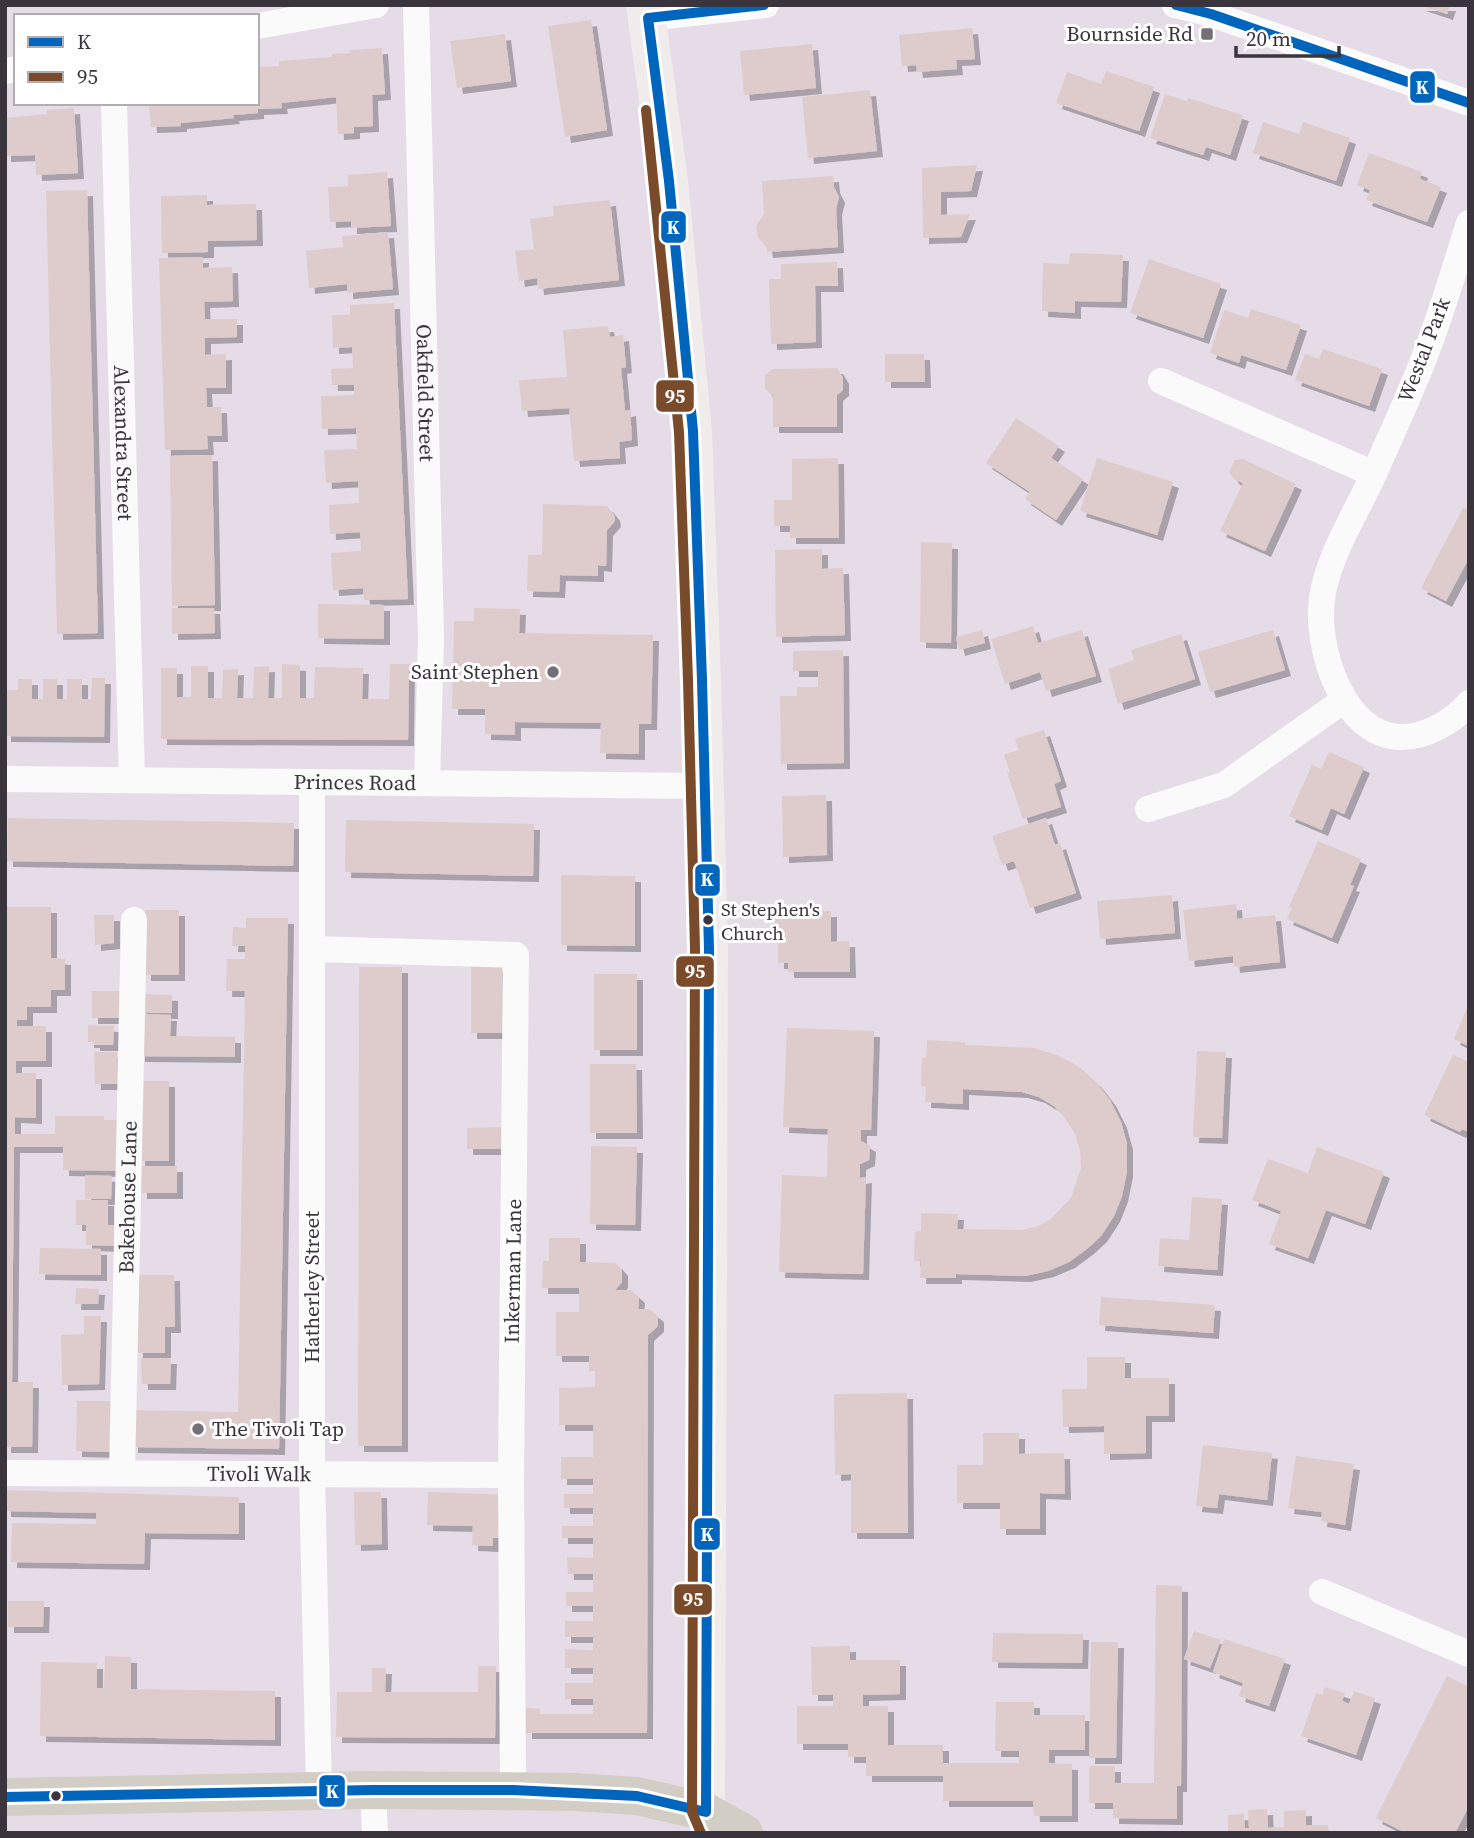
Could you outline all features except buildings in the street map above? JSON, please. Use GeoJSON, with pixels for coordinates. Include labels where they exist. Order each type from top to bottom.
{"type":"FeatureCollection","features":[{"type":"Feature","properties":{"kind":"highway"},"geometry":{"type":"LineString","coordinates":[[5,1797],[373,1790],[513,1790],[637,1796],[744,1833]]}},
{"type":"Feature","properties":{"kind":"street"},"geometry":{"type":"LineString","coordinates":[[259,26],[376,5]]}},
{"type":"Feature","properties":{"kind":"street","name":"Oakfield Street"},"geometry":{"type":"LineString","coordinates":[[416,5],[431,639],[427,783]]}},
{"type":"Feature","properties":{"kind":"street"},"geometry":{"type":"LineString","coordinates":[[712,1822],[709,949],[694,431],[669,181],[647,12],[766,5]]}},
{"type":"Feature","properties":{"kind":"street"},"geometry":{"type":"LineString","coordinates":[[1175,5],[1212,10],[1469,103]]}},
{"type":"Feature","properties":{"kind":"street","name":"Alexandra Street"},"geometry":{"type":"LineString","coordinates":[[114,105],[132,780]]}},
{"type":"Feature","properties":{"kind":"street","name":"Westal Park"},"geometry":{"type":"LineString","coordinates":[[1469,223],[1430,344],[1326,576],[1321,628],[1326,653],[1344,700],[1366,725],[1381,733],[1396,737],[1427,733],[1461,712],[1469,703]]}},
{"type":"Feature","properties":{"kind":"street"},"geometry":{"type":"LineString","coordinates":[[1161,381],[1374,474]]}},
{"type":"Feature","properties":{"kind":"street"},"geometry":{"type":"LineString","coordinates":[[1148,809],[1224,785],[1344,700]]}},
{"type":"Feature","properties":{"kind":"street","name":"Princes Road"},"geometry":{"type":"LineString","coordinates":[[5,779],[704,786]]}},
{"type":"Feature","properties":{"kind":"street","name":"Hatherley Street"},"geometry":{"type":"LineString","coordinates":[[312,782],[312,1474],[318,1791]]}},
{"type":"Feature","properties":{"kind":"street","name":"Bakehouse Lane"},"geometry":{"type":"LineString","coordinates":[[122,1473],[134,920]]}},
{"type":"Feature","properties":{"kind":"street","name":"Inkerman Lane"},"geometry":{"type":"LineString","coordinates":[[313,949],[516,955],[511,1475],[513,1790]]}},
{"type":"Feature","properties":{"kind":"street","name":"Tivoli Walk"},"geometry":{"type":"LineString","coordinates":[[5,1473],[511,1475]]}},
{"type":"Feature","properties":{"kind":"street"},"geometry":{"type":"LineString","coordinates":[[1322,1592],[1469,1654]]}},
{"type":"Feature","properties":{"kind":"street"},"geometry":{"type":"LineString","coordinates":[[373,1790],[374,1833]]}},
{"type":"Feature","properties":{"kind":"transit line","name":"K"},"geometry":{"type":"LineString","coordinates":[[5,1797],[513,1790],[637,1796],[706,1812],[709,949],[702,680],[693,431],[669,181],[648,18],[764,5]]}},
{"type":"Feature","properties":{"kind":"transit line","name":"K"},"geometry":{"type":"LineString","coordinates":[[1176,5],[1211,14],[1469,103]]}},
{"type":"Feature","properties":{"kind":"transit line","name":"95"},"geometry":{"type":"LineString","coordinates":[[646,110],[679,432],[688,680],[695,949],[692,1812],[701,1833]]}},
{"type":"Feature","properties":{"kind":"place","name":"Bournside Rd"},"geometry":{"type":"Point","coordinates":[1207,34]}},
{"type":"Feature","properties":{"kind":"place","name":"Saint Stephen"},"geometry":{"type":"Point","coordinates":[553,672]}},
{"type":"Feature","properties":{"kind":"place","name":"St Stephen's Church"},"geometry":{"type":"Point","coordinates":[708,920]}},
{"type":"Feature","properties":{"kind":"place","name":"The Tivoli Tap"},"geometry":{"type":"Point","coordinates":[198,1429]}}]}
